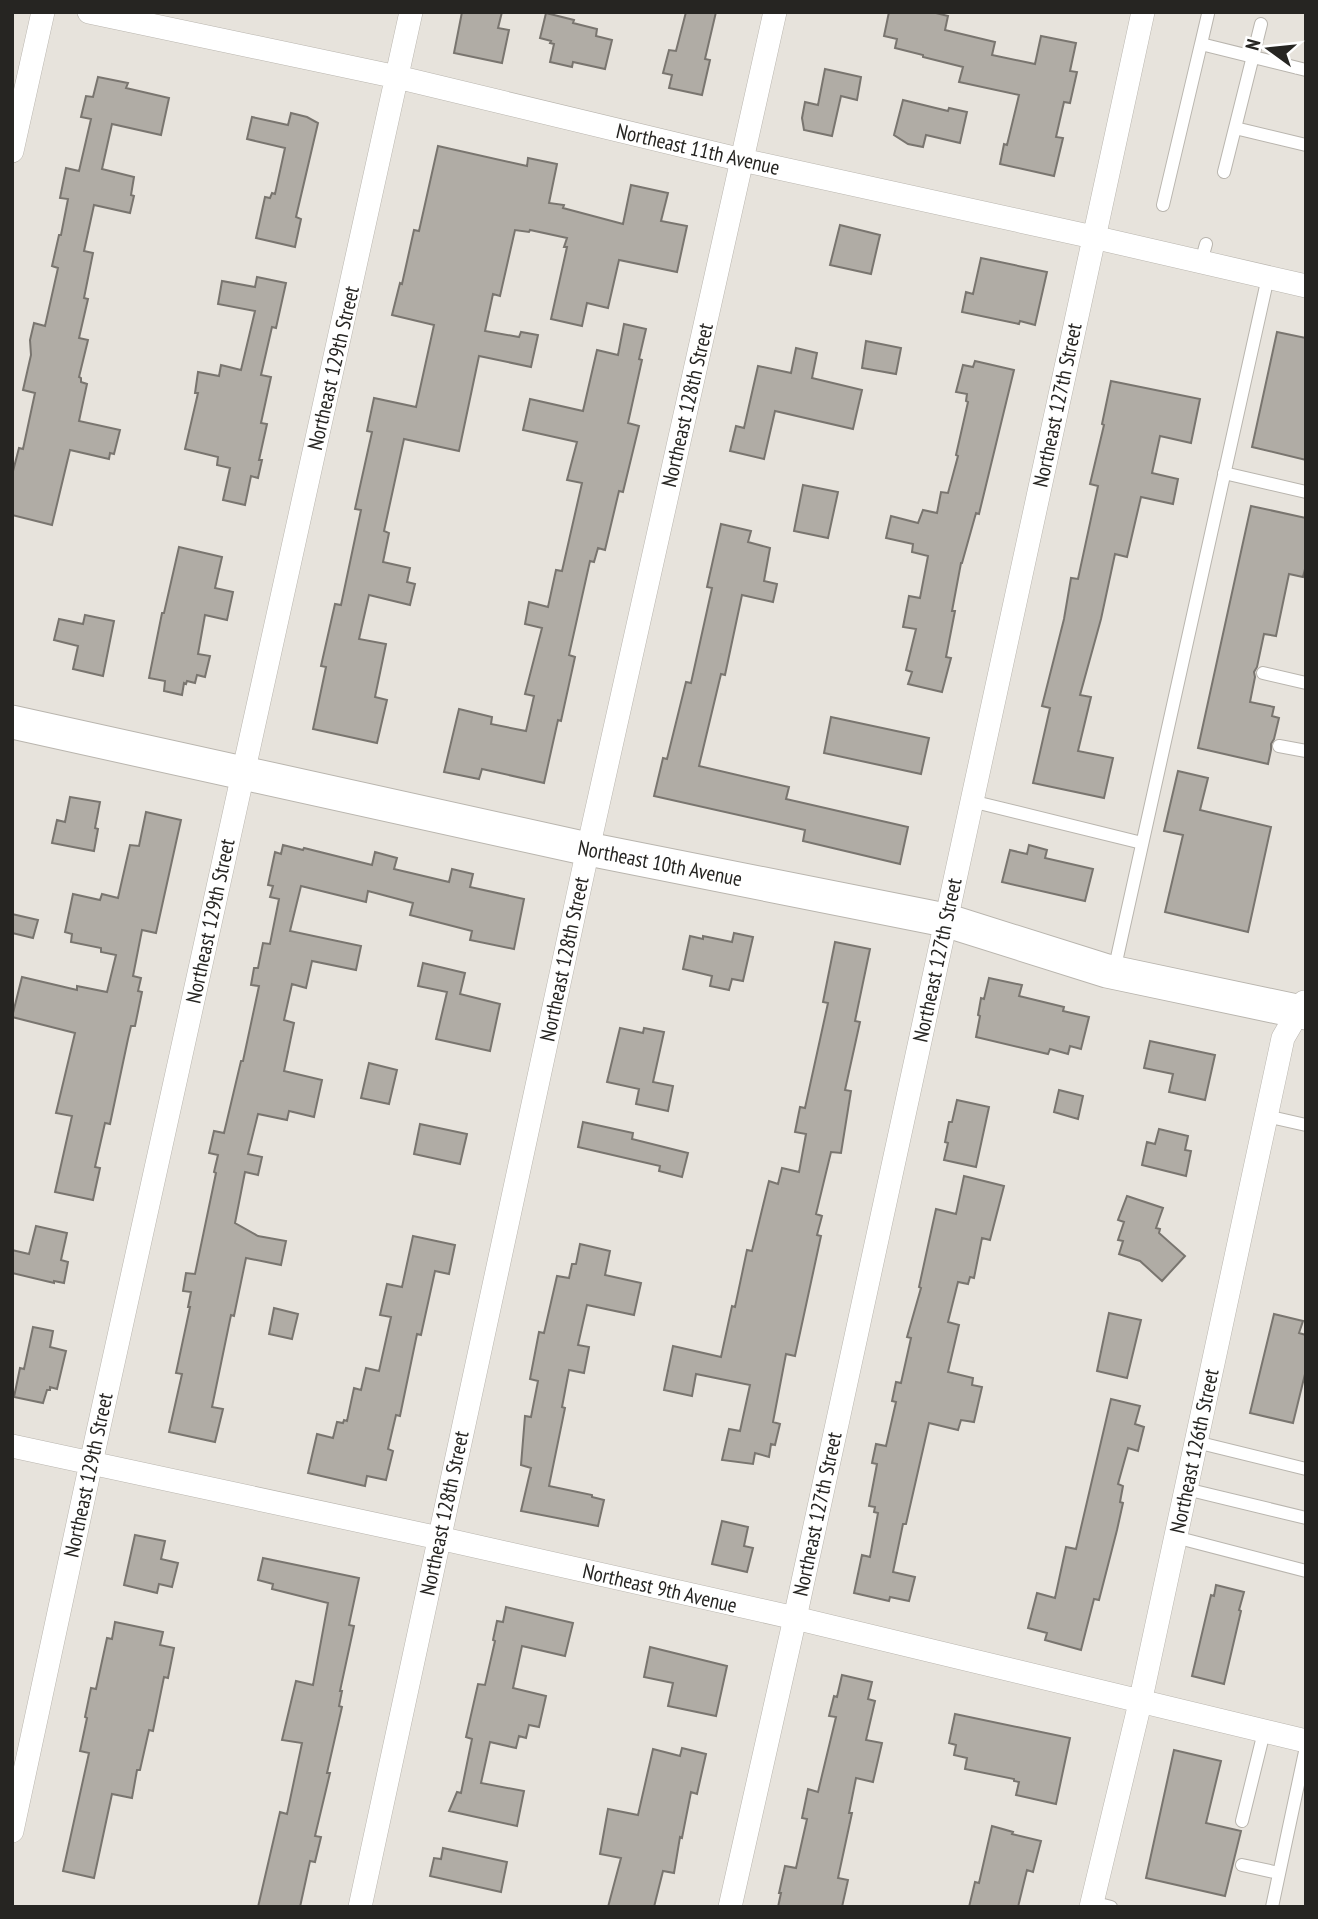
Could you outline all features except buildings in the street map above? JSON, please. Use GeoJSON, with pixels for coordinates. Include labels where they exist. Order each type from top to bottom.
{"type":"FeatureCollection","features":[{"type":"Feature","properties":{"kind":"street"},"geometry":{"type":"LineString","coordinates":[[12,151],[43,12]]}},
{"type":"Feature","properties":{"kind":"street","name":"Northeast 11th Avenue"},"geometry":{"type":"LineString","coordinates":[[89,12],[397,77],[742,160],[1093,237],[1203,253],[1268,277],[1306,286]]}},
{"type":"Feature","properties":{"kind":"street","name":"Northeast 129th Street"},"geometry":{"type":"LineString","coordinates":[[12,1831],[411,12]]}},
{"type":"Feature","properties":{"kind":"street","name":"Northeast 128th Street"},"geometry":{"type":"LineString","coordinates":[[360,1907],[588,849],[775,12]]}},
{"type":"Feature","properties":{"kind":"street","name":"Northeast 127th Street"},"geometry":{"type":"LineString","coordinates":[[730,1907],[1143,12]]}},
{"type":"Feature","properties":{"kind":"street","name":"Northeast 10th Avenue"},"geometry":{"type":"LineString","coordinates":[[12,722],[588,849],[945,920],[1114,972],[1303,1008]]}},
{"type":"Feature","properties":{"kind":"street","name":"Northeast 126th Street"},"geometry":{"type":"LineString","coordinates":[[1098,1905],[1283,1038],[1303,1008]]}},
{"type":"Feature","properties":{"kind":"street","name":"Northeast 9th Avenue"},"geometry":{"type":"LineString","coordinates":[[12,1446],[795,1618],[1306,1741]]}},
{"type":"Feature","properties":{"kind":"lane"},"geometry":{"type":"LineString","coordinates":[[1163,205],[1208,14]]}},
{"type":"Feature","properties":{"kind":"lane"},"geometry":{"type":"LineString","coordinates":[[1224,172],[1261,24]]}},
{"type":"Feature","properties":{"kind":"lane"},"geometry":{"type":"LineString","coordinates":[[1201,44],[1306,70]]}},
{"type":"Feature","properties":{"kind":"lane"},"geometry":{"type":"LineString","coordinates":[[1235,128],[1306,145]]}},
{"type":"Feature","properties":{"kind":"lane"},"geometry":{"type":"LineString","coordinates":[[1114,972],[1268,277]]}},
{"type":"Feature","properties":{"kind":"lane"},"geometry":{"type":"LineString","coordinates":[[1224,473],[1306,492]]}},
{"type":"Feature","properties":{"kind":"lane"},"geometry":{"type":"LineString","coordinates":[[1263,673],[1306,683]]}},
{"type":"Feature","properties":{"kind":"lane"},"geometry":{"type":"LineString","coordinates":[[1279,746],[1306,751]]}},
{"type":"Feature","properties":{"kind":"lane"},"geometry":{"type":"LineString","coordinates":[[971,801],[1142,843]]}},
{"type":"Feature","properties":{"kind":"lane"},"geometry":{"type":"LineString","coordinates":[[1266,1116],[1306,1125]]}},
{"type":"Feature","properties":{"kind":"lane"},"geometry":{"type":"LineString","coordinates":[[1196,1442],[1306,1469]]}},
{"type":"Feature","properties":{"kind":"lane"},"geometry":{"type":"LineString","coordinates":[[1186,1489],[1306,1518]]}},
{"type":"Feature","properties":{"kind":"lane"},"geometry":{"type":"LineString","coordinates":[[1175,1537],[1306,1572]]}},
{"type":"Feature","properties":{"kind":"lane"},"geometry":{"type":"LineString","coordinates":[[1242,1821],[1264,1731]]}},
{"type":"Feature","properties":{"kind":"lane"},"geometry":{"type":"LineString","coordinates":[[1272,1907],[1300,1798],[1306,1747]]}},
{"type":"Feature","properties":{"kind":"lane"},"geometry":{"type":"LineString","coordinates":[[1242,1865],[1279,1873]]}}]}
